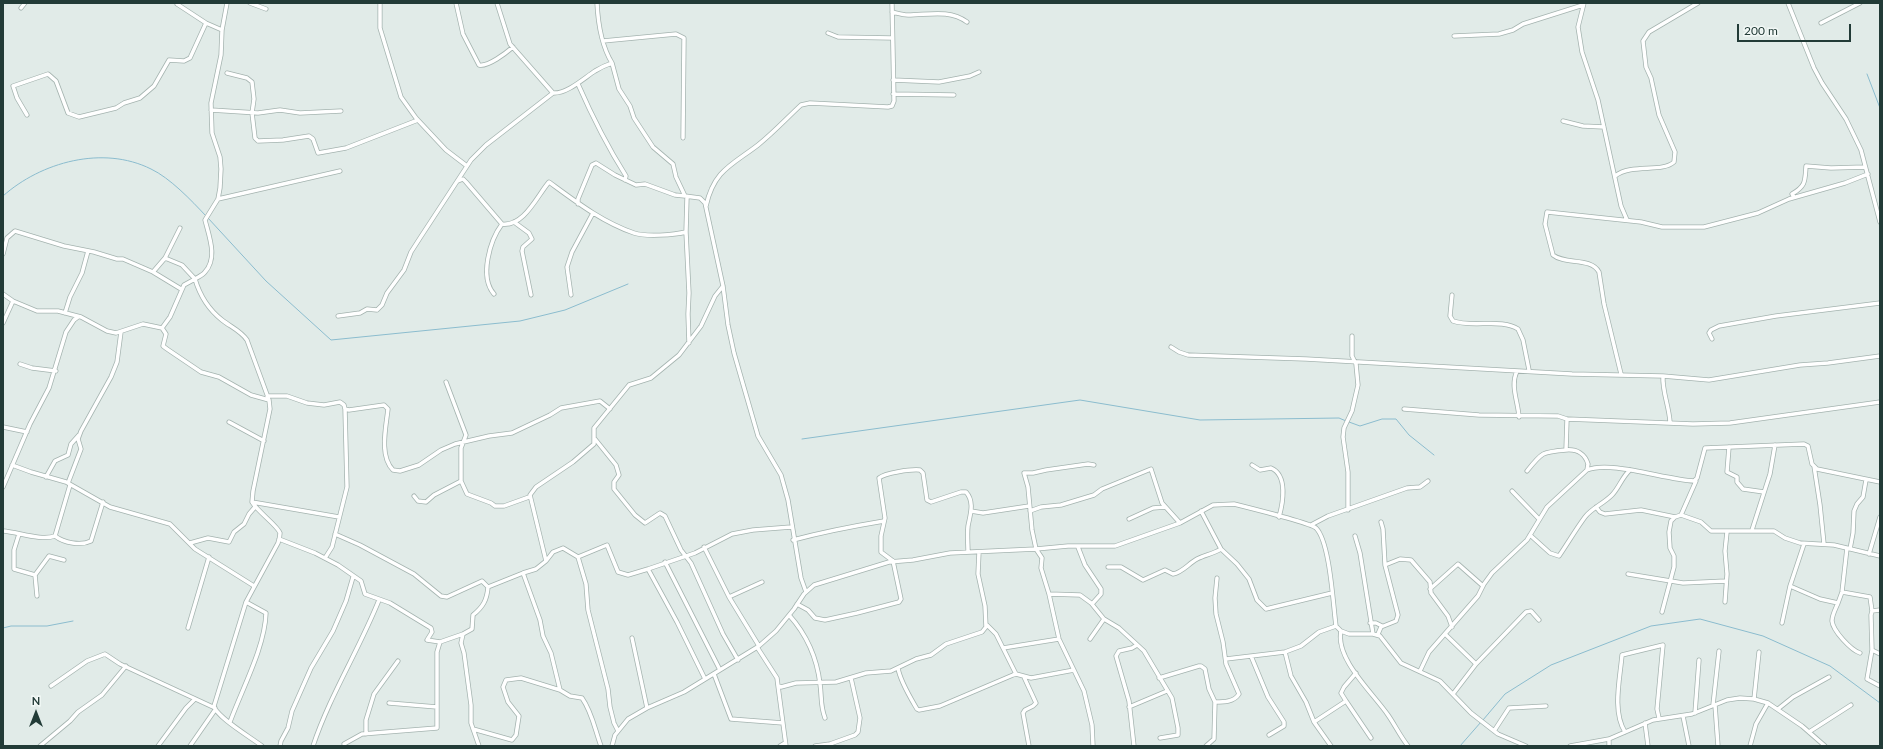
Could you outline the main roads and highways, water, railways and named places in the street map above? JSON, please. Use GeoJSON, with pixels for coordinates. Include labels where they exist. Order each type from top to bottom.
{"type":"FeatureCollection","features":[{"type":"Feature","properties":{"kind":"waterway"},"geometry":{"type":"LineString","coordinates":[[1867,74],[1880,108]]}},
{"type":"Feature","properties":{"kind":"waterway"},"geometry":{"type":"LineString","coordinates":[[3,196],[18,184],[35,174],[54,166],[93,158],[113,158],[132,162],[158,173],[180,190],[206,216]]}},
{"type":"Feature","properties":{"kind":"waterway"},"geometry":{"type":"LineString","coordinates":[[208,218],[266,281],[331,340],[520,321],[565,310],[628,284]]}},
{"type":"Feature","properties":{"kind":"waterway"},"geometry":{"type":"LineString","coordinates":[[802,439],[1080,400],[1200,420],[1339,418],[1346,421]]}},
{"type":"Feature","properties":{"kind":"waterway"},"geometry":{"type":"LineString","coordinates":[[1349,422],[1360,426],[1382,419],[1396,419],[1409,435],[1434,455]]}},
{"type":"Feature","properties":{"kind":"waterway"},"geometry":{"type":"LineString","coordinates":[[1483,720],[1505,694],[1551,665],[1651,626],[1700,619],[1763,636],[1830,666],[1880,703]]}},
{"type":"Feature","properties":{"kind":"waterway"},"geometry":{"type":"LineString","coordinates":[[3,628],[11,626],[47,626],[73,621]]}},
{"type":"Feature","properties":{"kind":"waterway"},"geometry":{"type":"LineString","coordinates":[[1460,746],[1481,722]]}}]}
